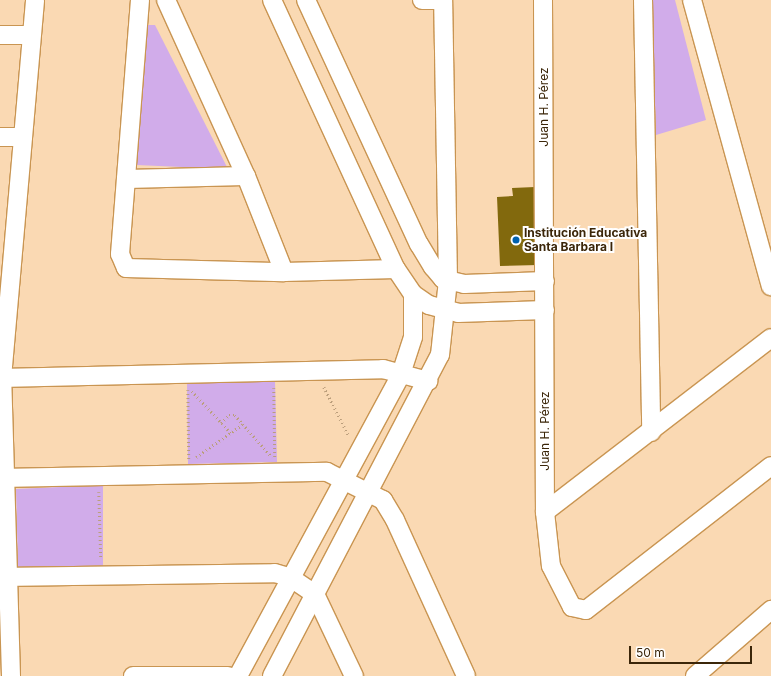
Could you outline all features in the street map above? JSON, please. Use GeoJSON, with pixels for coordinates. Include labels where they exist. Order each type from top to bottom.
{"type":"FeatureCollection","features":[{"type":"Feature","properties":{"kind":"street"},"geometry":{"type":"LineString","coordinates":[[11,676],[4,577],[1,378],[7,236],[23,137],[34,0]]}},
{"type":"Feature","properties":{"kind":"street"},"geometry":{"type":"LineString","coordinates":[[140,0],[120,254],[126,268],[284,272],[396,269]]}},
{"type":"Feature","properties":{"kind":"street"},"geometry":{"type":"LineString","coordinates":[[166,0],[246,176],[284,272]]}},
{"type":"Feature","properties":{"kind":"street"},"geometry":{"type":"LineString","coordinates":[[272,0],[396,269],[413,294],[429,305],[458,313],[545,310]]}},
{"type":"Feature","properties":{"kind":"street"},"geometry":{"type":"LineString","coordinates":[[306,0],[419,244],[433,267],[448,280],[464,284],[545,281]]}},
{"type":"Feature","properties":{"kind":"street"},"geometry":{"type":"LineString","coordinates":[[272,676],[370,493],[440,355],[448,280],[442,0],[422,0]]}},
{"type":"Feature","properties":{"kind":"street","name":"Juan H. Pérez"},"geometry":{"type":"LineString","coordinates":[[543,0],[545,512],[551,566],[572,607],[586,610],[771,466]]}},
{"type":"Feature","properties":{"kind":"street"},"geometry":{"type":"LineString","coordinates":[[643,0],[652,432]]}},
{"type":"Feature","properties":{"kind":"street"},"geometry":{"type":"LineString","coordinates":[[692,0],[771,286]]}},
{"type":"Feature","properties":{"kind":"street"},"geometry":{"type":"LineString","coordinates":[[0,35],[31,35]]}},
{"type":"Feature","properties":{"kind":"street"},"geometry":{"type":"LineString","coordinates":[[0,137],[23,137]]}},
{"type":"Feature","properties":{"kind":"street"},"geometry":{"type":"LineString","coordinates":[[126,178],[246,176]]}},
{"type":"Feature","properties":{"kind":"street"},"geometry":{"type":"LineString","coordinates":[[238,676],[401,374],[413,337],[413,294]]}},
{"type":"Feature","properties":{"kind":"street"},"geometry":{"type":"LineString","coordinates":[[545,512],[652,432],[771,338]]}},
{"type":"Feature","properties":{"kind":"street"},"geometry":{"type":"LineString","coordinates":[[1,378],[383,369],[428,381]]}},
{"type":"Feature","properties":{"kind":"street"},"geometry":{"type":"LineString","coordinates":[[2,478],[327,472],[382,500],[395,520],[466,676]]}},
{"type":"Feature","properties":{"kind":"street"},"geometry":{"type":"LineString","coordinates":[[4,577],[275,573],[290,578],[315,594],[354,676]]}},
{"type":"Feature","properties":{"kind":"street"},"geometry":{"type":"LineString","coordinates":[[695,676],[771,610]]}},
{"type":"Feature","properties":{"kind":"street"},"geometry":{"type":"LineString","coordinates":[[133,676],[228,676]]}},
{"type":"Feature","properties":{"kind":"path"},"geometry":{"type":"LineString","coordinates":[[322,383],[352,442]]}},
{"type":"Feature","properties":{"kind":"path"},"geometry":{"type":"LineString","coordinates":[[221,423],[229,415],[235,415],[275,460],[274,384]]}},
{"type":"Feature","properties":{"kind":"path"},"geometry":{"type":"LineString","coordinates":[[230,434],[188,386],[189,461],[230,434],[243,424]]}},
{"type":"Feature","properties":{"kind":"path"},"geometry":{"type":"LineString","coordinates":[[99,489],[101,564]]}},
{"type":"Feature","properties":{"kind":"shaded area"},"geometry":{"type":"Polygon","coordinates":[[[652,0],[675,0],[706,120],[656,135],[652,0]]]}},
{"type":"Feature","properties":{"kind":"shaded area"},"geometry":{"type":"Polygon","coordinates":[[[148,25],[155,25],[228,169],[136,165],[148,25]]]}},
{"type":"Feature","properties":{"kind":"shaded area"},"geometry":{"type":"Polygon","coordinates":[[[187,382],[275,382],[277,462],[188,464],[187,382]]]}},
{"type":"Feature","properties":{"kind":"shaded area"},"geometry":{"type":"Polygon","coordinates":[[[103,485],[103,567],[18,568],[16,489],[103,485]]]}},
{"type":"Feature","properties":{"kind":"building"},"geometry":{"type":"Polygon","coordinates":[[[535,187],[538,265],[500,266],[497,197],[513,196],[512,188],[535,187]]]}},
{"type":"Feature","properties":{"kind":"place","name":"Institución Educativa Santa Barbara I"},"geometry":{"type":"Point","coordinates":[516,240]}}]}
